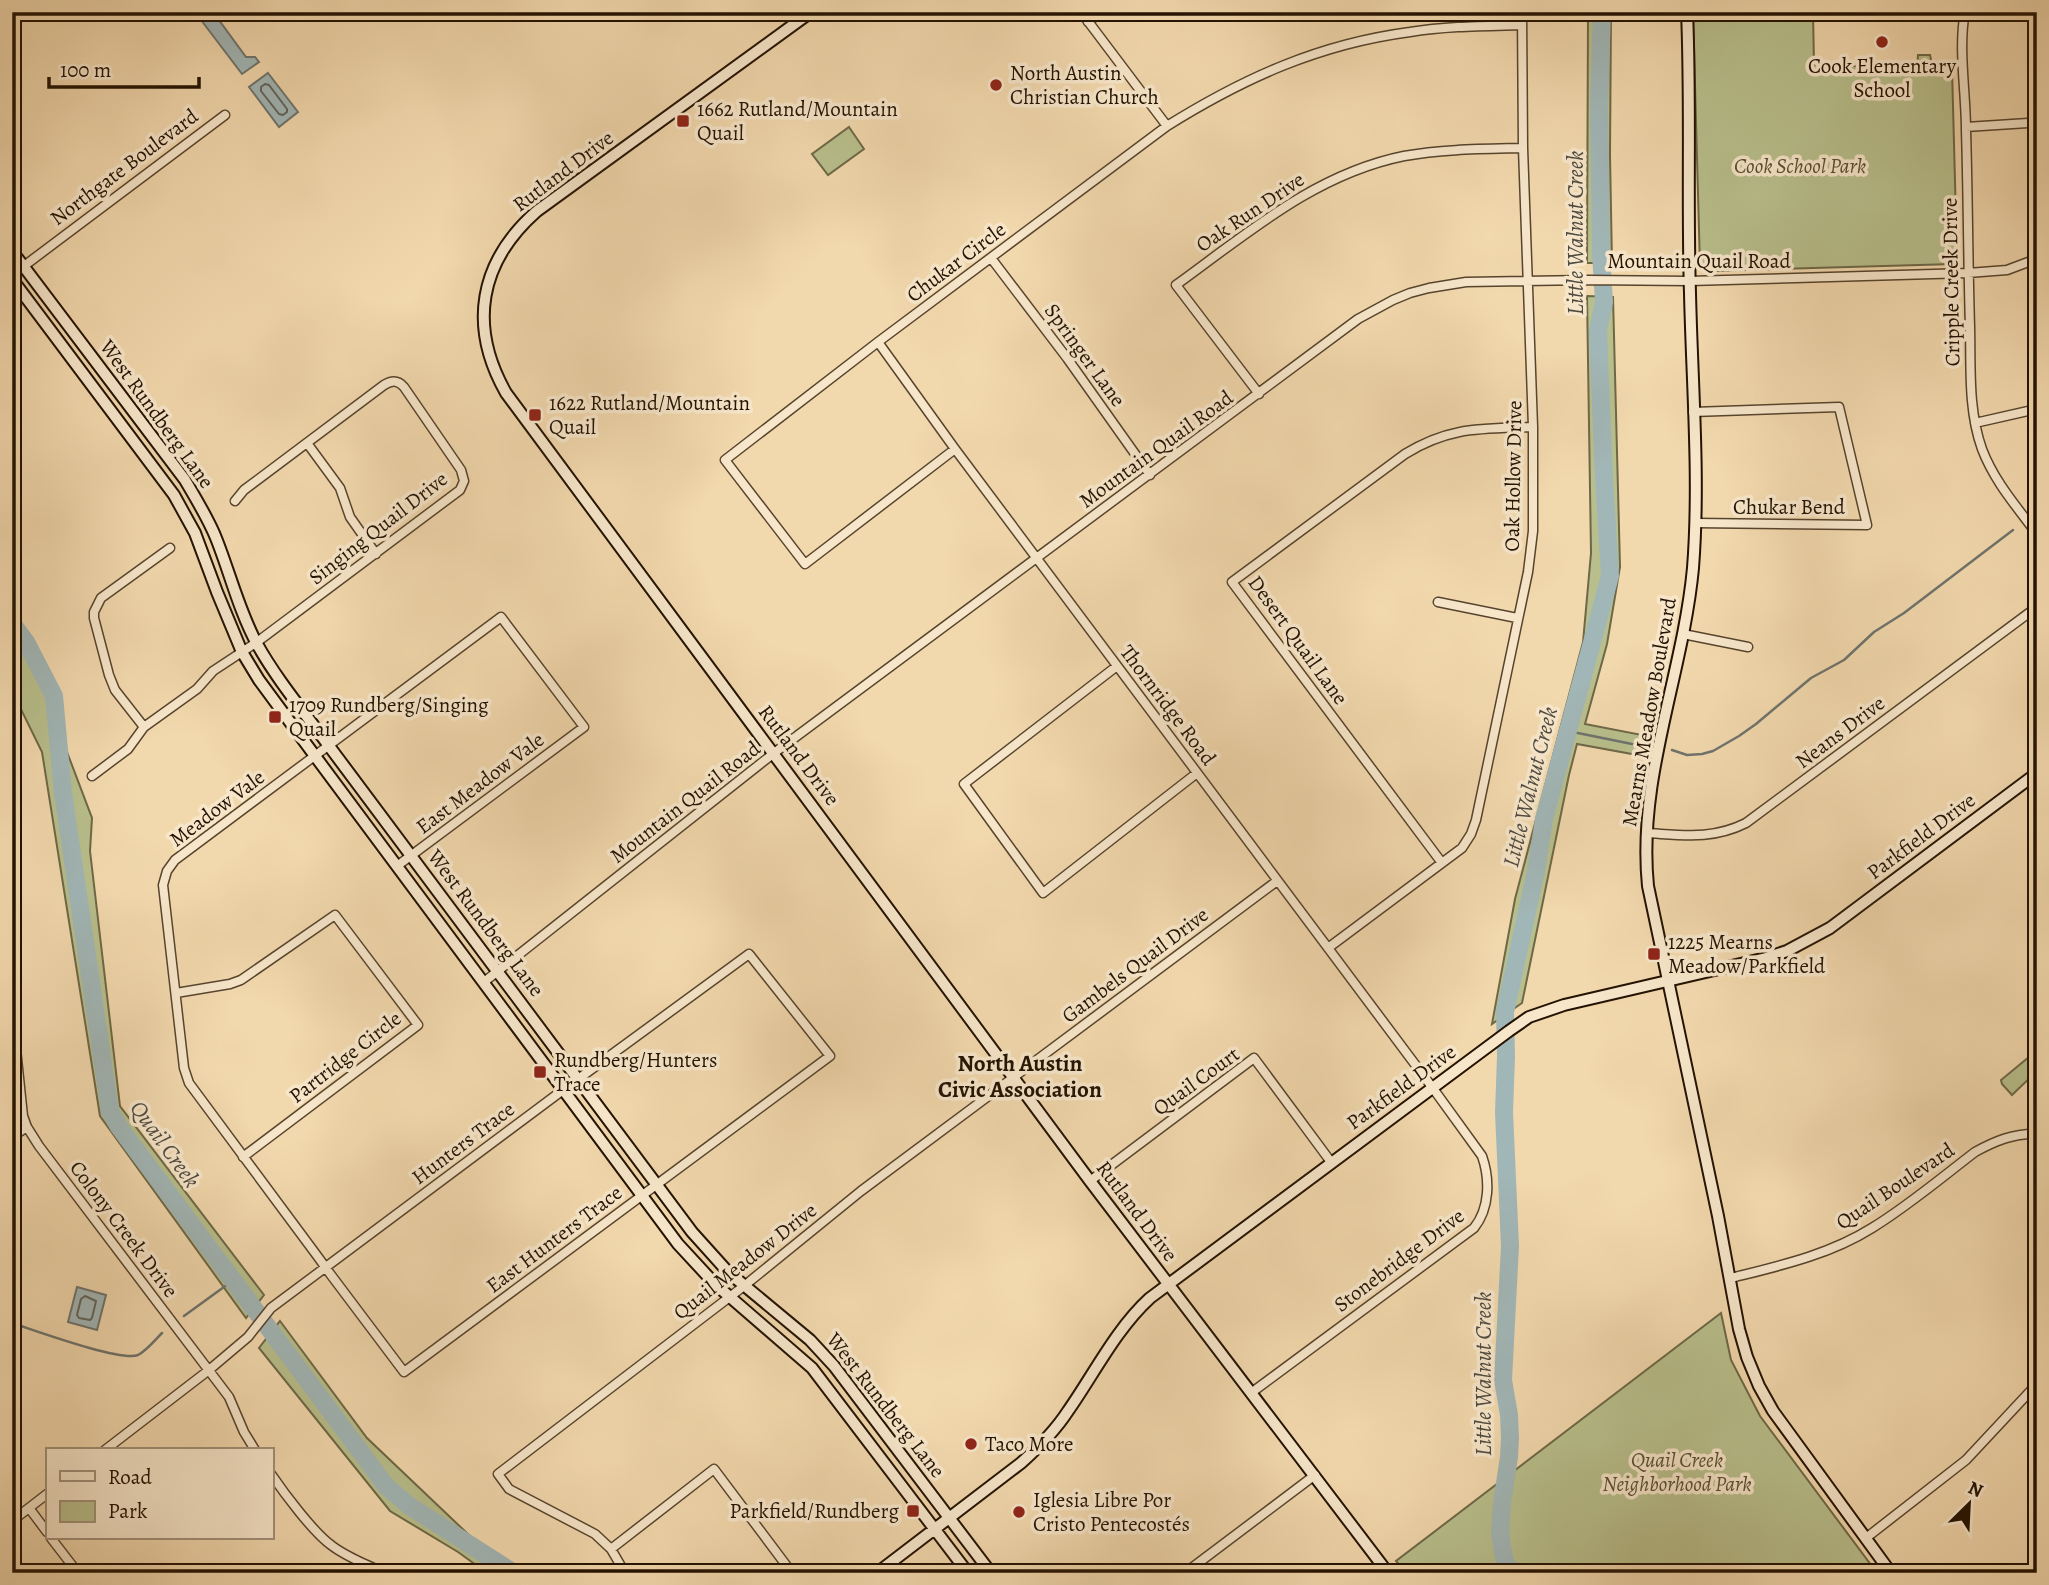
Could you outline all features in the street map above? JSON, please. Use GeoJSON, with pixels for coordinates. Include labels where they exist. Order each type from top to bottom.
{"type":"FeatureCollection","features":[{"type":"Feature","properties":{"kind":"street","name":"Rutland Drive"},"geometry":{"type":"LineString","coordinates":[[811,12],[523,223],[511,236],[494,265],[489,280],[484,306],[488,356],[506,393],[1090,1181],[1388,1573]]}},
{"type":"Feature","properties":{"kind":"street"},"geometry":{"type":"LineString","coordinates":[[1081,12],[1167,126]]}},
{"type":"Feature","properties":{"kind":"street"},"geometry":{"type":"LineString","coordinates":[[1088,22],[1101,12]]}},
{"type":"Feature","properties":{"kind":"street","name":"Oak Hollow Drive"},"geometry":{"type":"LineString","coordinates":[[1328,948],[1462,848],[1474,827],[1531,551],[1532,427],[1522,148],[1522,12]]}},
{"type":"Feature","properties":{"kind":"street","name":"Mearns Meadow Boulevard"},"geometry":{"type":"LineString","coordinates":[[1687,12],[1689,281],[1696,523],[1690,597],[1650,790],[1646,833],[1648,886],[1747,1357],[1773,1411],[1891,1573]]}},
{"type":"Feature","properties":{"kind":"street","name":"Cripple Creek Drive"},"geometry":{"type":"LineString","coordinates":[[1965,12],[1962,33],[1971,391],[1975,423],[1992,472],[2037,534]]}},
{"type":"Feature","properties":{"kind":"street","name":"Chukar Circle"},"geometry":{"type":"LineString","coordinates":[[955,449],[804,564],[725,460],[1167,126],[1212,98],[1292,61],[1356,42],[1446,27],[1522,25]]}},
{"type":"Feature","properties":{"kind":"street","name":"Northgate Boulevard"},"geometry":{"type":"LineString","coordinates":[[12,277],[225,115]]}},
{"type":"Feature","properties":{"kind":"street"},"geometry":{"type":"LineString","coordinates":[[1966,127],[2028,123]]}},
{"type":"Feature","properties":{"kind":"street","name":"Oak Run Drive"},"geometry":{"type":"LineString","coordinates":[[1259,394],[1177,285],[1281,208],[1342,175],[1383,161],[1426,153],[1522,148]]}},
{"type":"Feature","properties":{"kind":"street","name":"West Rundberg Lane"},"geometry":{"type":"LineString","coordinates":[[12,251],[170,460],[202,509],[257,642],[329,746],[692,1232],[728,1272],[810,1340],[844,1377],[991,1573]]}},
{"type":"Feature","properties":{"kind":"street","name":"Springer Lane"},"geometry":{"type":"LineString","coordinates":[[991,258],[1067,358],[1150,475]]}},
{"type":"Feature","properties":{"kind":"street","name":"Mountain Quail Road"},"geometry":{"type":"LineString","coordinates":[[484,982],[774,753],[1358,319],[1393,300],[1448,284],[1527,280],[1689,281],[1968,274],[2007,270],[2031,261]]}},
{"type":"Feature","properties":{"kind":"street","name":"West Rundberg Lane"},"geometry":{"type":"LineString","coordinates":[[12,277],[174,495],[195,533],[242,652],[315,757],[699,1269],[806,1362],[968,1573]]}},
{"type":"Feature","properties":{"kind":"street","name":"Thornridge Road"},"geometry":{"type":"LineString","coordinates":[[878,342],[1276,881],[1432,1087]]}},
{"type":"Feature","properties":{"kind":"street","name":"Singing Quail Drive"},"geometry":{"type":"LineString","coordinates":[[92,776],[128,749],[144,727],[197,689],[213,671],[376,554],[460,490],[464,481],[461,470],[404,387],[395,381],[384,385],[244,490],[235,501]]}},
{"type":"Feature","properties":{"kind":"street","name":"Chukar Bend"},"geometry":{"type":"LineString","coordinates":[[1693,412],[1839,407],[1867,525],[1696,523]]}},
{"type":"Feature","properties":{"kind":"street"},"geometry":{"type":"LineString","coordinates":[[1975,423],[2037,409]]}},
{"type":"Feature","properties":{"kind":"street","name":"Desert Quail Lane"},"geometry":{"type":"LineString","coordinates":[[1442,863],[1232,582],[1422,443],[1460,431],[1532,427]]}},
{"type":"Feature","properties":{"kind":"street"},"geometry":{"type":"LineString","coordinates":[[307,443],[340,488],[350,517],[376,554]]}},
{"type":"Feature","properties":{"kind":"street"},"geometry":{"type":"LineString","coordinates":[[156,470],[170,460]]}},
{"type":"Feature","properties":{"kind":"street"},"geometry":{"type":"LineString","coordinates":[[144,727],[112,682],[94,612],[101,598],[170,548]]}},
{"type":"Feature","properties":{"kind":"street"},"geometry":{"type":"LineString","coordinates":[[1438,602],[1517,618]]}},
{"type":"Feature","properties":{"kind":"street","name":"Neans Drive"},"geometry":{"type":"LineString","coordinates":[[1646,833],[1710,835],[1732,830],[1746,823],[2037,607]]}},
{"type":"Feature","properties":{"kind":"street","name":"Meadow Vale"},"geometry":{"type":"LineString","coordinates":[[325,1267],[189,1083],[184,1068],[163,889],[167,871],[175,860],[501,617],[584,727]]}},
{"type":"Feature","properties":{"kind":"street"},"geometry":{"type":"LineString","coordinates":[[1683,634],[1748,648]]}},
{"type":"Feature","properties":{"kind":"street"},"geometry":{"type":"LineString","coordinates":[[1117,666],[964,784],[1043,893],[1197,773]]}},
{"type":"Feature","properties":{"kind":"street","name":"East Meadow Vale"},"geometry":{"type":"LineString","coordinates":[[397,866],[584,727]]}},
{"type":"Feature","properties":{"kind":"street","name":"Parkfield Drive"},"geometry":{"type":"LineString","coordinates":[[877,1573],[1021,1463],[1053,1432],[1133,1315],[1150,1298],[1529,1017],[1564,1005],[1787,951],[1830,928],[2037,773]]}},
{"type":"Feature","properties":{"kind":"street","name":"Gambels Quail Drive"},"geometry":{"type":"LineString","coordinates":[[1013,1076],[1276,881]]}},
{"type":"Feature","properties":{"kind":"street","name":"Partridge Circle"},"geometry":{"type":"LineString","coordinates":[[176,993],[241,980],[335,915],[418,1025],[243,1157]]}},
{"type":"Feature","properties":{"kind":"street","name":"Hunters Trace"},"geometry":{"type":"LineString","coordinates":[[108,1448],[248,1337],[271,1308],[749,954],[830,1056]]}},
{"type":"Feature","properties":{"kind":"street","name":"Colony Creek Drive"},"geometry":{"type":"LineString","coordinates":[[12,1011],[23,1116],[27,1127],[38,1146],[229,1397],[254,1448]]}},
{"type":"Feature","properties":{"kind":"street","name":"East Hunters Trace"},"geometry":{"type":"LineString","coordinates":[[325,1267],[404,1372],[830,1056]]}},
{"type":"Feature","properties":{"kind":"street","name":"Quail Court"},"geometry":{"type":"LineString","coordinates":[[1090,1181],[1254,1058],[1331,1162]]}},
{"type":"Feature","properties":{"kind":"street","name":"Quail Meadow Drive"},"geometry":{"type":"LineString","coordinates":[[611,1549],[587,1529],[509,1489],[498,1474],[1013,1076]]}},
{"type":"Feature","properties":{"kind":"street","name":"Stonebridge Drive"},"geometry":{"type":"LineString","coordinates":[[1251,1393],[1479,1222],[1485,1206],[1486,1167],[1482,1156],[1432,1087]]}},
{"type":"Feature","properties":{"kind":"street"},"geometry":{"type":"LineString","coordinates":[[12,1137],[27,1127]]}},
{"type":"Feature","properties":{"kind":"street","name":"Quail Boulevard"},"geometry":{"type":"LineString","coordinates":[[1731,1278],[1789,1264],[1850,1240],[1872,1228],[1990,1143],[2009,1136],[2037,1134]]}},
{"type":"Feature","properties":{"kind":"street"},"geometry":{"type":"LineString","coordinates":[[830,1390],[844,1377]]}},
{"type":"Feature","properties":{"kind":"street"},"geometry":{"type":"LineString","coordinates":[[1866,1538],[1966,1460],[2037,1384]]}},
{"type":"Feature","properties":{"kind":"street"},"geometry":{"type":"LineString","coordinates":[[625,1573],[611,1549],[714,1469],[792,1573]]}},
{"type":"Feature","properties":{"kind":"street"},"geometry":{"type":"LineString","coordinates":[[1185,1573],[1315,1475]]}},
{"type":"Feature","properties":{"kind":"street"},"geometry":{"type":"LineString","coordinates":[[273,1480],[330,1545],[384,1573]]}},
{"type":"Feature","properties":{"kind":"street"},"geometry":{"type":"LineString","coordinates":[[12,1521],[46,1495]]}},
{"type":"Feature","properties":{"kind":"street"},"geometry":{"type":"LineString","coordinates":[[29,1508],[46,1531]]}},
{"type":"Feature","properties":{"kind":"street"},"geometry":{"type":"LineString","coordinates":[[53,1540],[78,1573]]}},
{"type":"Feature","properties":{"kind":"green space"},"geometry":{"type":"Polygon","coordinates":[[[1588,12],[1611,12],[1612,263],[1587,263],[1588,12]]]}},
{"type":"Feature","properties":{"kind":"green space","name":"Cook School Park"},"geometry":{"type":"Polygon","coordinates":[[[1693,12],[1813,12],[1814,65],[1917,68],[1918,55],[1930,55],[1933,68],[1952,68],[1957,257],[1954,264],[1712,271],[1700,266],[1693,12]]]}},
{"type":"Feature","properties":{"kind":"green space"},"geometry":{"type":"Polygon","coordinates":[[[849,127],[864,149],[828,175],[812,154],[849,127]]]}},
{"type":"Feature","properties":{"kind":"green space"},"geometry":{"type":"Polygon","coordinates":[[[1587,296],[1613,297],[1620,567],[1607,644],[1585,724],[1647,736],[1643,756],[1577,744],[1522,1003],[1492,1024],[1515,899],[1583,642],[1591,553],[1587,296]]]}},
{"type":"Feature","properties":{"kind":"green space"},"geometry":{"type":"Polygon","coordinates":[[[12,610],[55,683],[67,752],[92,818],[90,851],[120,1106],[264,1295],[246,1318],[100,1116],[42,752],[12,691],[12,610]]]}},
{"type":"Feature","properties":{"kind":"green space"},"geometry":{"type":"Polygon","coordinates":[[[2029,1057],[2036,1067],[2036,1072],[2012,1095],[2001,1080],[2029,1057]]]}},
{"type":"Feature","properties":{"kind":"green space","name":"Quail Creek Neighborhood Park"},"geometry":{"type":"Polygon","coordinates":[[[1721,1313],[1731,1360],[1760,1416],[1877,1573],[1406,1573],[1396,1561],[1721,1313]]]}},
{"type":"Feature","properties":{"kind":"green space"},"geometry":{"type":"Polygon","coordinates":[[[280,1321],[367,1438],[470,1536],[526,1573],[487,1573],[390,1511],[259,1348],[280,1321]]]}},
{"type":"Feature","properties":{"kind":"water"},"geometry":{"type":"Polygon","coordinates":[[[203,12],[213,12],[246,57],[255,57],[259,62],[242,74],[198,16],[203,12]]]}},
{"type":"Feature","properties":{"kind":"water"},"geometry":{"type":"Polygon","coordinates":[[[268,73],[298,112],[279,127],[249,87],[268,73]]]}},
{"type":"Feature","properties":{"kind":"water"},"geometry":{"type":"Polygon","coordinates":[[[77,1287],[106,1295],[97,1330],[68,1322],[77,1287]]]}},
{"type":"Feature","properties":{"kind":"waterway","name":"Little Walnut Creek"},"geometry":{"type":"LineString","coordinates":[[1511,1573],[1504,1558],[1500,1534],[1510,1438],[1503,1380],[1510,1246],[1504,1112],[1505,1012],[1536,871],[1544,819],[1610,576],[1598,331],[1604,302],[1599,106],[1602,12]]}},
{"type":"Feature","properties":{"kind":"waterway"},"geometry":{"type":"LineString","coordinates":[[1672,750],[1687,755],[1702,754],[1713,751],[1739,736],[1811,678],[1844,660],[1874,632],[1904,613],[2013,530]]}},
{"type":"Feature","properties":{"kind":"waterway","name":"Quail Creek"},"geometry":{"type":"LineString","coordinates":[[12,623],[26,642],[54,696],[63,793],[110,1111],[119,1127],[386,1486],[408,1505],[514,1573]]}},
{"type":"Feature","properties":{"kind":"waterway"},"geometry":{"type":"LineString","coordinates":[[1568,731],[1645,745]]}},
{"type":"Feature","properties":{"kind":"waterway"},"geometry":{"type":"LineString","coordinates":[[184,1316],[228,1284],[235,1284]]}},
{"type":"Feature","properties":{"kind":"waterway"},"geometry":{"type":"LineString","coordinates":[[12,1323],[96,1350],[129,1356],[141,1353],[162,1333]]}},
{"type":"Feature","properties":{"kind":"place","name":"Cook Elementary School"},"geometry":{"type":"Point","coordinates":[1882,42]}},
{"type":"Feature","properties":{"kind":"place","name":"North Austin Christian Church"},"geometry":{"type":"Point","coordinates":[996,85]}},
{"type":"Feature","properties":{"kind":"place","name":"1662 Rutland/Mountain Quail"},"geometry":{"type":"Point","coordinates":[683,121]}},
{"type":"Feature","properties":{"kind":"place","name":"1622 Rutland/Mountain Quail"},"geometry":{"type":"Point","coordinates":[535,415]}},
{"type":"Feature","properties":{"kind":"place","name":"1709 Rundberg/Singing Quail"},"geometry":{"type":"Point","coordinates":[275,717]}},
{"type":"Feature","properties":{"kind":"place","name":"1225 Mearns Meadow/Parkfield"},"geometry":{"type":"Point","coordinates":[1654,954]}},
{"type":"Feature","properties":{"kind":"place","name":"Rundberg/Hunters Trace"},"geometry":{"type":"Point","coordinates":[540,1072]}},
{"type":"Feature","properties":{"kind":"place","name":"Taco More"},"geometry":{"type":"Point","coordinates":[971,1444]}},
{"type":"Feature","properties":{"kind":"place","name":"Parkfield/Rundberg"},"geometry":{"type":"Point","coordinates":[913,1511]}},
{"type":"Feature","properties":{"kind":"place","name":"Iglesia Libre Por Cristo Pentecostés"},"geometry":{"type":"Point","coordinates":[1019,1512]}},
{"type":"Feature","properties":{"kind":"district","name":"North Austin Civic Association"},"geometry":{"type":"Point","coordinates":[1020,1076]}}]}
